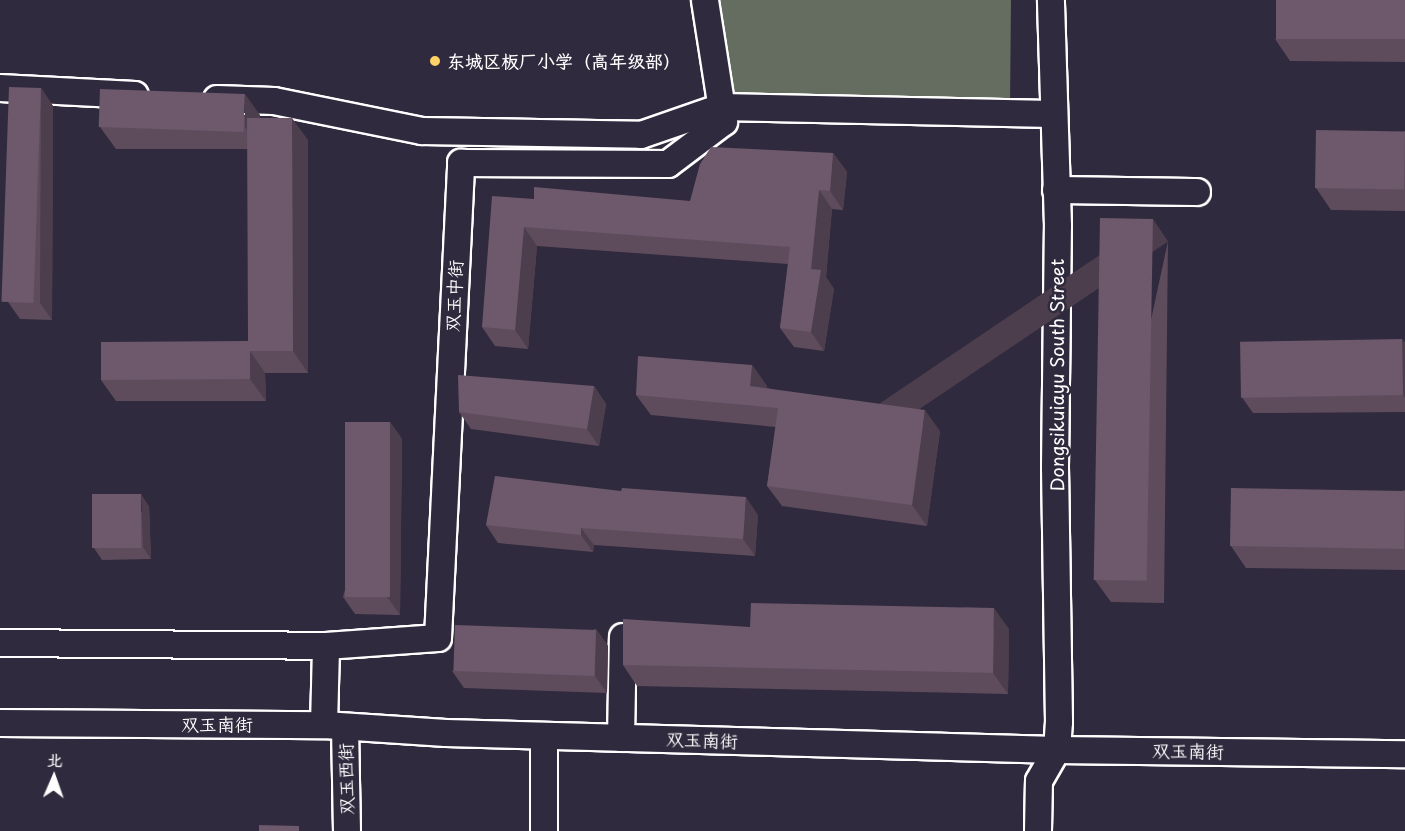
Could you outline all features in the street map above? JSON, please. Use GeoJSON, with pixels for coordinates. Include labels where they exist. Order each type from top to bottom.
{"type":"FeatureCollection","features":[{"type":"Feature","properties":{"kind":"street"},"geometry":{"type":"LineString","coordinates":[[705,0],[722,107]]}},
{"type":"Feature","properties":{"kind":"street","name":"Dongsikuiayu South Street"},"geometry":{"type":"LineString","coordinates":[[1051,0],[1052,114],[1056,190],[1056,750]]}},
{"type":"Feature","properties":{"kind":"street"},"geometry":{"type":"LineString","coordinates":[[0,88],[155,96]]}},
{"type":"Feature","properties":{"kind":"street"},"geometry":{"type":"LineString","coordinates":[[191,98],[274,101],[422,131],[640,135],[722,107],[1052,114]]}},
{"type":"Feature","properties":{"kind":"street","name":"双玉中街"},"geometry":{"type":"LineString","coordinates":[[326,646],[438,638],[461,163],[668,164],[724,122],[722,107]]}},
{"type":"Feature","properties":{"kind":"street"},"geometry":{"type":"LineString","coordinates":[[1056,190],[1197,192]]}},
{"type":"Feature","properties":{"kind":"street"},"geometry":{"type":"LineString","coordinates":[[621,738],[623,637]]}},
{"type":"Feature","properties":{"kind":"street"},"geometry":{"type":"LineString","coordinates":[[0,643],[326,646],[335,726]]}},
{"type":"Feature","properties":{"kind":"street","name":"双玉南街"},"geometry":{"type":"LineString","coordinates":[[0,723],[335,726],[544,736],[1056,750],[1405,754]]}},
{"type":"Feature","properties":{"kind":"street","name":"双玉西街"},"geometry":{"type":"LineString","coordinates":[[335,726],[347,831]]}},
{"type":"Feature","properties":{"kind":"street"},"geometry":{"type":"LineString","coordinates":[[544,736],[544,831]]}},
{"type":"Feature","properties":{"kind":"street"},"geometry":{"type":"LineString","coordinates":[[1038,831],[1039,781],[1056,750]]}},
{"type":"Feature","properties":{"kind":"shaded area"},"geometry":{"type":"Polygon","coordinates":[[[718,0],[1011,0],[1010,106],[748,100],[731,90],[718,0]]]}},
{"type":"Feature","properties":{"kind":"building"},"geometry":{"type":"Polygon","coordinates":[[[1276,0],[1405,0],[1405,39],[1276,39],[1276,0]]]}},
{"type":"Feature","properties":{"kind":"building"},"geometry":{"type":"Polygon","coordinates":[[[9,87],[41,88],[33,303],[1,302],[9,87]]]}},
{"type":"Feature","properties":{"kind":"building"},"geometry":{"type":"Polygon","coordinates":[[[100,89],[245,94],[244,132],[99,127],[100,89]]]}},
{"type":"Feature","properties":{"kind":"building"},"geometry":{"type":"Polygon","coordinates":[[[247,118],[292,118],[293,351],[250,351],[250,379],[101,380],[101,342],[248,341],[247,118]]]}},
{"type":"Feature","properties":{"kind":"building"},"geometry":{"type":"Polygon","coordinates":[[[1316,130],[1405,132],[1404,190],[1315,188],[1316,130]]]}},
{"type":"Feature","properties":{"kind":"building"},"geometry":{"type":"Polygon","coordinates":[[[711,147],[833,153],[830,191],[819,190],[811,269],[821,270],[811,332],[780,328],[790,247],[524,227],[515,330],[482,327],[492,196],[534,199],[534,187],[690,201],[700,164],[711,147]]]}},
{"type":"Feature","properties":{"kind":"building"},"geometry":{"type":"Polygon","coordinates":[[[1100,218],[1153,219],[1147,581],[1094,580],[1100,218]]]}},
{"type":"Feature","properties":{"kind":"building"},"geometry":{"type":"Polygon","coordinates":[[[1402,339],[1403,395],[1241,398],[1240,342],[1402,339]]]}},
{"type":"Feature","properties":{"kind":"building"},"geometry":{"type":"Polygon","coordinates":[[[638,356],[752,365],[750,386],[925,410],[912,505],[767,486],[778,408],[636,395],[638,356]]]}},
{"type":"Feature","properties":{"kind":"building"},"geometry":{"type":"Polygon","coordinates":[[[458,375],[594,386],[587,429],[459,412],[458,375]]]}},
{"type":"Feature","properties":{"kind":"building"},"geometry":{"type":"Polygon","coordinates":[[[345,422],[390,422],[390,597],[345,597],[345,422]]]}},
{"type":"Feature","properties":{"kind":"building"},"geometry":{"type":"Polygon","coordinates":[[[495,476],[621,491],[622,488],[746,497],[743,539],[581,528],[581,535],[486,525],[495,476]]]}},
{"type":"Feature","properties":{"kind":"building"},"geometry":{"type":"Polygon","coordinates":[[[1231,488],[1405,491],[1404,549],[1230,546],[1231,488]]]}},
{"type":"Feature","properties":{"kind":"building"},"geometry":{"type":"Polygon","coordinates":[[[92,494],[141,494],[141,548],[92,548],[92,494]]]}},
{"type":"Feature","properties":{"kind":"building"},"geometry":{"type":"Polygon","coordinates":[[[751,603],[994,608],[993,673],[623,665],[623,619],[750,627],[751,603]]]}},
{"type":"Feature","properties":{"kind":"building"},"geometry":{"type":"Polygon","coordinates":[[[455,625],[596,630],[594,676],[453,671],[455,625]]]}},
{"type":"Feature","properties":{"kind":"building"},"geometry":{"type":"Polygon","coordinates":[[[259,825],[299,826],[299,831],[259,831],[259,825]]]}},
{"type":"Feature","properties":{"kind":"place","name":"东城区板厂小学（高年级部）"},"geometry":{"type":"Point","coordinates":[435,61]}}]}
